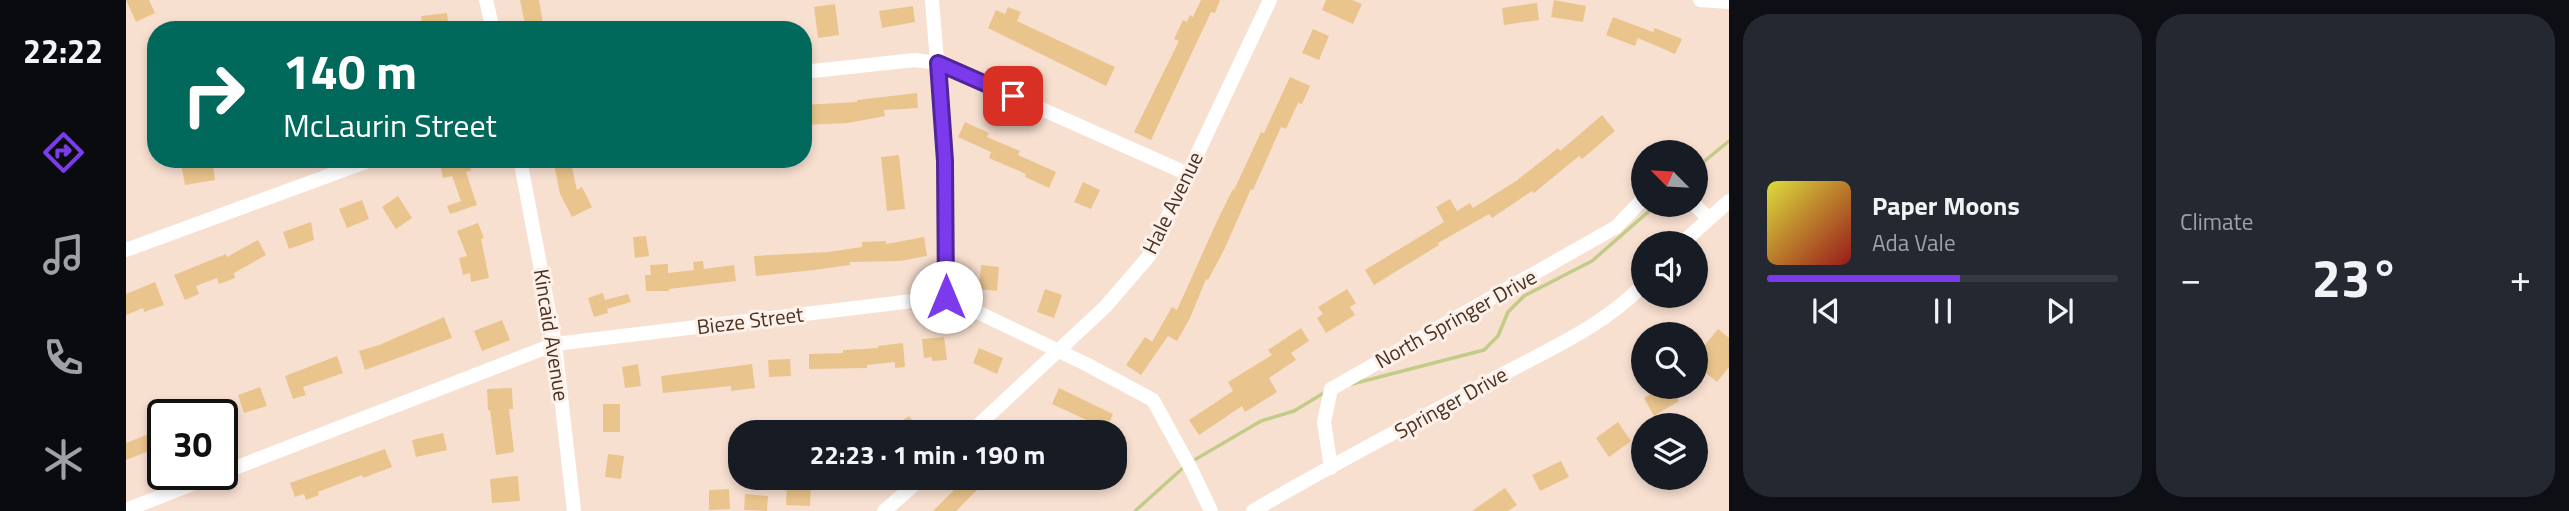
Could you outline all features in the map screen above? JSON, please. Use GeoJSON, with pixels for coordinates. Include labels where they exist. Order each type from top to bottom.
{"type":"FeatureCollection","features":[{"type":"Feature","properties":{"kind":"street"},"geometry":{"type":"LineString","coordinates":[[486,0],[491,21]]}},
{"type":"Feature","properties":{"kind":"street"},"geometry":{"type":"LineString","coordinates":[[932,0],[945,161],[946,297],[1128,385],[1153,400],[1211,511]]}},
{"type":"Feature","properties":{"kind":"street","name":"Hale Avenue"},"geometry":{"type":"LineString","coordinates":[[984,420],[1105,307],[1149,256],[1270,0]]}},
{"type":"Feature","properties":{"kind":"street"},"geometry":{"type":"LineString","coordinates":[[1700,0],[1729,2]]}},
{"type":"Feature","properties":{"kind":"street"},"geometry":{"type":"LineString","coordinates":[[812,71],[915,60],[938,63],[1188,174]]}},
{"type":"Feature","properties":{"kind":"street"},"geometry":{"type":"LineString","coordinates":[[126,250],[349,168]]}},
{"type":"Feature","properties":{"kind":"street","name":"Kincaid Avenue"},"geometry":{"type":"LineString","coordinates":[[522,168],[555,344],[574,511]]}},
{"type":"Feature","properties":{"kind":"street"},"geometry":{"type":"LineString","coordinates":[[1694,231],[1729,201]]}},
{"type":"Feature","properties":{"kind":"street","name":"North Springer Drive"},"geometry":{"type":"LineString","coordinates":[[1331,468],[1324,422],[1331,389],[1616,227],[1631,211]]}},
{"type":"Feature","properties":{"kind":"street","name":"Bieze Street"},"geometry":{"type":"LineString","coordinates":[[238,466],[555,344],[946,297]]}},
{"type":"Feature","properties":{"kind":"street","name":"Springer Drive"},"geometry":{"type":"LineString","coordinates":[[1253,511],[1592,327],[1631,298]]}},
{"type":"Feature","properties":{"kind":"street","name":"Bieze Street"},"geometry":{"type":"LineString","coordinates":[[126,510],[177,490]]}},
{"type":"Feature","properties":{"kind":"street"},"geometry":{"type":"LineString","coordinates":[[884,511],[908,490]]}},
{"type":"Feature","properties":{"kind":"building"},"geometry":{"type":"Polygon","coordinates":[[[126,0],[149,0],[155,13],[136,22],[126,0]]]}},
{"type":"Feature","properties":{"kind":"building"},"geometry":{"type":"Polygon","coordinates":[[[520,0],[539,0],[542,21],[524,21],[520,0]]]}},
{"type":"Feature","properties":{"kind":"building"},"geometry":{"type":"Polygon","coordinates":[[[1201,0],[1220,0],[1215,13],[1211,12],[1151,140],[1134,132],[1179,41],[1174,39],[1183,20],[1187,22],[1190,15],[1193,17],[1201,0]]]}},
{"type":"Feature","properties":{"kind":"building"},"geometry":{"type":"Polygon","coordinates":[[[1326,0],[1352,0],[1362,4],[1353,24],[1322,10],[1326,0]]]}},
{"type":"Feature","properties":{"kind":"building"},"geometry":{"type":"Polygon","coordinates":[[[1554,0],[1586,6],[1583,22],[1551,17],[1554,0]]]}},
{"type":"Feature","properties":{"kind":"building"},"geometry":{"type":"Polygon","coordinates":[[[1537,3],[1539,20],[1504,25],[1502,8],[1537,3]]]}},
{"type":"Feature","properties":{"kind":"building"},"geometry":{"type":"Polygon","coordinates":[[[835,4],[839,35],[818,38],[814,7],[835,4]]]}},
{"type":"Feature","properties":{"kind":"building"},"geometry":{"type":"Polygon","coordinates":[[[913,6],[915,22],[882,28],[879,11],[913,6]]]}},
{"type":"Feature","properties":{"kind":"building"},"geometry":{"type":"Polygon","coordinates":[[[1008,7],[1021,12],[1017,21],[1115,67],[1106,86],[988,28],[996,10],[1005,14],[1008,7]]]}},
{"type":"Feature","properties":{"kind":"building"},"geometry":{"type":"Polygon","coordinates":[[[447,13],[448,21],[422,21],[421,16],[447,13]]]}},
{"type":"Feature","properties":{"kind":"building"},"geometry":{"type":"Polygon","coordinates":[[[1613,17],[1653,32],[1655,28],[1682,39],[1675,54],[1638,38],[1635,46],[1606,35],[1613,17]]]}},
{"type":"Feature","properties":{"kind":"building"},"geometry":{"type":"Polygon","coordinates":[[[1313,29],[1329,36],[1319,60],[1302,53],[1313,29]]]}},
{"type":"Feature","properties":{"kind":"building"},"geometry":{"type":"Polygon","coordinates":[[[1290,77],[1310,86],[1302,104],[1298,103],[1286,129],[1281,127],[1224,250],[1208,280],[1206,279],[1177,341],[1168,336],[1141,375],[1126,365],[1145,337],[1152,342],[1172,307],[1177,310],[1218,219],[1261,132],[1264,133],[1290,77]]]}},
{"type":"Feature","properties":{"kind":"building"},"geometry":{"type":"Polygon","coordinates":[[[917,93],[918,108],[884,110],[885,116],[848,123],[812,125],[812,104],[917,93]]]}},
{"type":"Feature","properties":{"kind":"building"},"geometry":{"type":"Polygon","coordinates":[[[1602,115],[1615,131],[1582,159],[1579,156],[1534,193],[1532,191],[1492,218],[1489,214],[1438,243],[1439,245],[1374,285],[1365,270],[1444,222],[1436,207],[1450,199],[1457,211],[1470,203],[1473,208],[1516,181],[1558,148],[1560,151],[1602,115]]]}},
{"type":"Feature","properties":{"kind":"building"},"geometry":{"type":"Polygon","coordinates":[[[965,122],[989,133],[987,137],[1020,151],[1018,155],[1056,172],[1049,188],[1025,177],[1026,174],[989,158],[991,152],[958,137],[965,122]]]}},
{"type":"Feature","properties":{"kind":"building"},"geometry":{"type":"Polygon","coordinates":[[[899,155],[905,209],[887,211],[881,157],[899,155]]]}},
{"type":"Feature","properties":{"kind":"building"},"geometry":{"type":"Polygon","coordinates":[[[182,168],[213,168],[215,180],[185,185],[182,168]]]}},
{"type":"Feature","properties":{"kind":"building"},"geometry":{"type":"Polygon","coordinates":[[[441,168],[470,168],[471,171],[466,172],[477,205],[450,214],[447,206],[461,201],[452,176],[443,178],[441,168]]]}},
{"type":"Feature","properties":{"kind":"building"},"geometry":{"type":"Polygon","coordinates":[[[555,168],[572,168],[577,190],[582,187],[592,207],[572,217],[560,194],[555,168]]]}},
{"type":"Feature","properties":{"kind":"building"},"geometry":{"type":"Polygon","coordinates":[[[1083,182],[1100,190],[1091,209],[1074,202],[1083,182]]]}},
{"type":"Feature","properties":{"kind":"building"},"geometry":{"type":"Polygon","coordinates":[[[398,196],[412,218],[396,229],[382,207],[398,196]]]}},
{"type":"Feature","properties":{"kind":"building"},"geometry":{"type":"Polygon","coordinates":[[[362,200],[369,219],[347,228],[339,209],[362,200]]]}},
{"type":"Feature","properties":{"kind":"building"},"geometry":{"type":"Polygon","coordinates":[[[311,222],[314,240],[289,249],[283,232],[311,222]]]}},
{"type":"Feature","properties":{"kind":"building"},"geometry":{"type":"Polygon","coordinates":[[[478,223],[484,238],[481,239],[489,278],[471,282],[470,273],[463,275],[459,258],[467,256],[457,231],[478,223]]]}},
{"type":"Feature","properties":{"kind":"building"},"geometry":{"type":"Polygon","coordinates":[[[646,236],[649,256],[635,258],[633,237],[646,236]]]}},
{"type":"Feature","properties":{"kind":"building"},"geometry":{"type":"Polygon","coordinates":[[[924,237],[927,256],[900,261],[850,262],[850,265],[756,276],[754,256],[828,252],[862,247],[862,242],[886,241],[886,244],[924,237]]]}},
{"type":"Feature","properties":{"kind":"building"},"geometry":{"type":"Polygon","coordinates":[[[258,240],[266,255],[234,273],[235,278],[219,284],[217,278],[196,286],[199,294],[185,300],[174,275],[226,254],[227,257],[258,240]]]}},
{"type":"Feature","properties":{"kind":"building"},"geometry":{"type":"Polygon","coordinates":[[[703,261],[704,269],[734,265],[736,281],[669,291],[646,291],[645,275],[651,275],[650,265],[668,264],[668,273],[694,270],[693,262],[703,261]]]}},
{"type":"Feature","properties":{"kind":"building"},"geometry":{"type":"Polygon","coordinates":[[[981,265],[999,267],[997,291],[979,289],[981,265]]]}},
{"type":"Feature","properties":{"kind":"building"},"geometry":{"type":"Polygon","coordinates":[[[155,282],[164,305],[144,312],[143,308],[126,315],[126,294],[155,282]]]}},
{"type":"Feature","properties":{"kind":"building"},"geometry":{"type":"Polygon","coordinates":[[[1045,289],[1062,295],[1054,318],[1037,312],[1045,289]]]}},
{"type":"Feature","properties":{"kind":"building"},"geometry":{"type":"Polygon","coordinates":[[[1347,289],[1356,303],[1350,307],[1355,315],[1326,333],[1317,318],[1323,314],[1318,307],[1347,289]]]}},
{"type":"Feature","properties":{"kind":"building"},"geometry":{"type":"Polygon","coordinates":[[[603,293],[605,300],[628,294],[631,302],[607,309],[608,313],[594,317],[588,298],[603,293]]]}},
{"type":"Feature","properties":{"kind":"building"},"geometry":{"type":"Polygon","coordinates":[[[444,317],[452,338],[365,370],[359,351],[444,317]]]}},
{"type":"Feature","properties":{"kind":"building"},"geometry":{"type":"Polygon","coordinates":[[[502,320],[510,340],[482,351],[474,331],[502,320]]]}},
{"type":"Feature","properties":{"kind":"building"},"geometry":{"type":"Polygon","coordinates":[[[1301,328],[1309,341],[1291,353],[1296,360],[1269,378],[1277,392],[1245,412],[1242,406],[1199,435],[1189,420],[1233,391],[1228,382],[1272,355],[1268,350],[1301,328]]]}},
{"type":"Feature","properties":{"kind":"building"},"geometry":{"type":"Polygon","coordinates":[[[1718,329],[1729,338],[1729,367],[1717,382],[1708,375],[1708,341],[1718,329]]]}},
{"type":"Feature","properties":{"kind":"building"},"geometry":{"type":"Polygon","coordinates":[[[944,337],[947,360],[932,361],[932,357],[924,358],[922,339],[944,337]]]}},
{"type":"Feature","properties":{"kind":"building"},"geometry":{"type":"Polygon","coordinates":[[[903,343],[905,367],[895,368],[895,362],[867,365],[867,368],[809,369],[809,354],[843,353],[843,350],[903,343]]]}},
{"type":"Feature","properties":{"kind":"building"},"geometry":{"type":"Polygon","coordinates":[[[979,348],[1003,358],[997,374],[973,363],[979,348]]]}},
{"type":"Feature","properties":{"kind":"building"},"geometry":{"type":"Polygon","coordinates":[[[337,356],[343,373],[303,387],[306,395],[293,399],[285,376],[337,356]]]}},
{"type":"Feature","properties":{"kind":"building"},"geometry":{"type":"Polygon","coordinates":[[[790,359],[791,376],[769,377],[768,360],[790,359]]]}},
{"type":"Feature","properties":{"kind":"building"},"geometry":{"type":"Polygon","coordinates":[[[638,364],[641,386],[625,388],[622,367],[638,364]]]}},
{"type":"Feature","properties":{"kind":"building"},"geometry":{"type":"Polygon","coordinates":[[[752,364],[755,388],[731,391],[731,386],[663,393],[661,376],[752,364]]]}},
{"type":"Feature","properties":{"kind":"building"},"geometry":{"type":"Polygon","coordinates":[[[260,387],[267,406],[244,413],[238,395],[260,387]]]}},
{"type":"Feature","properties":{"kind":"building"},"geometry":{"type":"Polygon","coordinates":[[[512,388],[513,409],[509,409],[514,452],[496,455],[487,389],[512,388]]]}},
{"type":"Feature","properties":{"kind":"building"},"geometry":{"type":"Polygon","coordinates":[[[1059,388],[1113,414],[1110,420],[1087,420],[1052,404],[1059,388]]]}},
{"type":"Feature","properties":{"kind":"building"},"geometry":{"type":"Polygon","coordinates":[[[1645,399],[1679,401],[1659,413],[1652,413],[1645,399]]]}},
{"type":"Feature","properties":{"kind":"building"},"geometry":{"type":"Polygon","coordinates":[[[603,404],[620,404],[620,432],[603,432],[603,404]]]}},
{"type":"Feature","properties":{"kind":"building"},"geometry":{"type":"Polygon","coordinates":[[[1618,422],[1631,441],[1609,457],[1596,438],[1618,422]]]}},
{"type":"Feature","properties":{"kind":"building"},"geometry":{"type":"Polygon","coordinates":[[[443,433],[447,450],[416,457],[412,440],[443,433]]]}},
{"type":"Feature","properties":{"kind":"building"},"geometry":{"type":"Polygon","coordinates":[[[147,435],[147,452],[126,460],[126,443],[147,435]]]}},
{"type":"Feature","properties":{"kind":"building"},"geometry":{"type":"Polygon","coordinates":[[[385,449],[392,467],[363,478],[362,475],[318,492],[319,495],[306,500],[304,494],[295,497],[290,483],[385,449]]]}},
{"type":"Feature","properties":{"kind":"building"},"geometry":{"type":"Polygon","coordinates":[[[608,454],[624,456],[621,479],[605,477],[608,454]]]}},
{"type":"Feature","properties":{"kind":"building"},"geometry":{"type":"Polygon","coordinates":[[[1561,461],[1569,477],[1540,491],[1532,475],[1561,461]]]}},
{"type":"Feature","properties":{"kind":"building"},"geometry":{"type":"Polygon","coordinates":[[[518,476],[520,501],[492,503],[490,479],[518,476]]]}},
{"type":"Feature","properties":{"kind":"building"},"geometry":{"type":"Polygon","coordinates":[[[1505,488],[1517,505],[1508,511],[1472,511],[1505,488]]]}},
{"type":"Feature","properties":{"kind":"building"},"geometry":{"type":"Polygon","coordinates":[[[728,489],[730,509],[709,510],[709,490],[728,489]]]}},
{"type":"Feature","properties":{"kind":"building"},"geometry":{"type":"Polygon","coordinates":[[[787,490],[811,490],[810,506],[786,505],[787,490]]]}},
{"type":"Feature","properties":{"kind":"building"},"geometry":{"type":"Polygon","coordinates":[[[954,490],[977,490],[956,511],[933,511],[954,490]]]}},
{"type":"Feature","properties":{"kind":"building"},"geometry":{"type":"Polygon","coordinates":[[[745,494],[768,496],[767,511],[744,510],[745,494]]]}},
{"type":"Feature","properties":{"kind":"waterway"},"geometry":{"type":"LineString","coordinates":[[1708,158],[1729,141]]}},
{"type":"Feature","properties":{"kind":"waterway"},"geometry":{"type":"LineString","coordinates":[[1352,384],[1484,350],[1498,336],[1508,312],[1524,296],[1592,261],[1642,217]]}},
{"type":"Feature","properties":{"kind":"waterway"},"geometry":{"type":"LineString","coordinates":[[1196,459],[1261,421],[1294,411],[1327,391]]}},
{"type":"Feature","properties":{"kind":"waterway"},"geometry":{"type":"LineString","coordinates":[[1135,511],[1184,467]]}},
{"type":"Feature","properties":{"kind":"route"},"geometry":{"type":"LineString","coordinates":[[946,297],[945,161],[938,63],[1013,96]]}}]}
